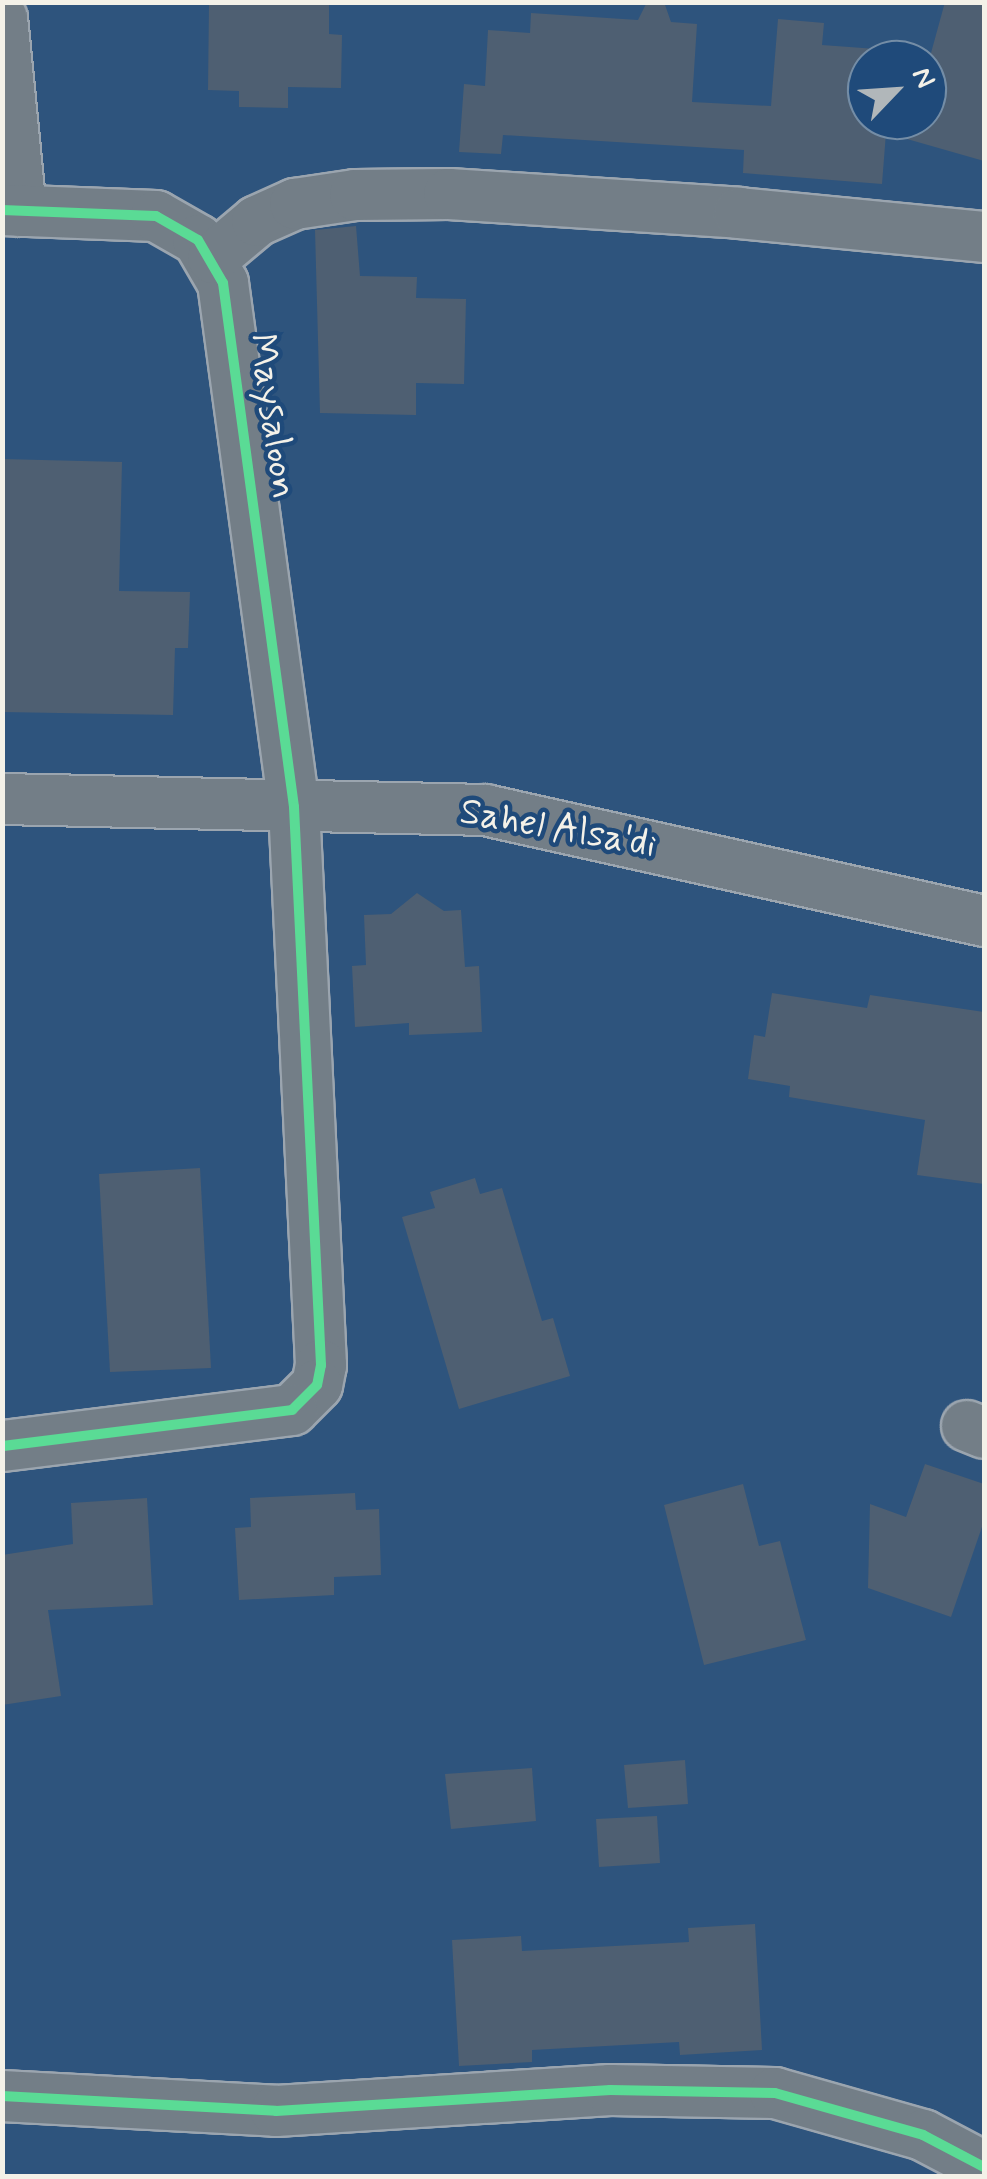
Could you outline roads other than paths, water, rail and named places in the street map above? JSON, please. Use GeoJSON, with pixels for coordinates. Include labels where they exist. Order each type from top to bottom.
{"type":"FeatureCollection","features":[{"type":"Feature","properties":{"kind":"street"},"geometry":{"type":"LineString","coordinates":[[2,18],[12,211],[156,216],[186,230],[212,258],[257,221],[295,204],[355,195],[449,194],[740,212],[984,237]]}},
{"type":"Feature","properties":{"kind":"street","name":"Maysaloon"},"geometry":{"type":"LineString","coordinates":[[2,1446],[272,1414],[292,1410],[317,1385],[294,807],[226,297],[212,258]]}},
{"type":"Feature","properties":{"kind":"street","name":"Sahel Alsa'di"},"geometry":{"type":"LineString","coordinates":[[2,799],[485,810],[984,921]]}},
{"type":"Feature","properties":{"kind":"street"},"geometry":{"type":"LineString","coordinates":[[2,2096],[276,2111],[610,2090],[776,2093],[923,2134],[984,2167]]}},
{"type":"Feature","properties":{"kind":"street"},"geometry":{"type":"LineString","coordinates":[[923,2134],[984,2123]]}}]}
